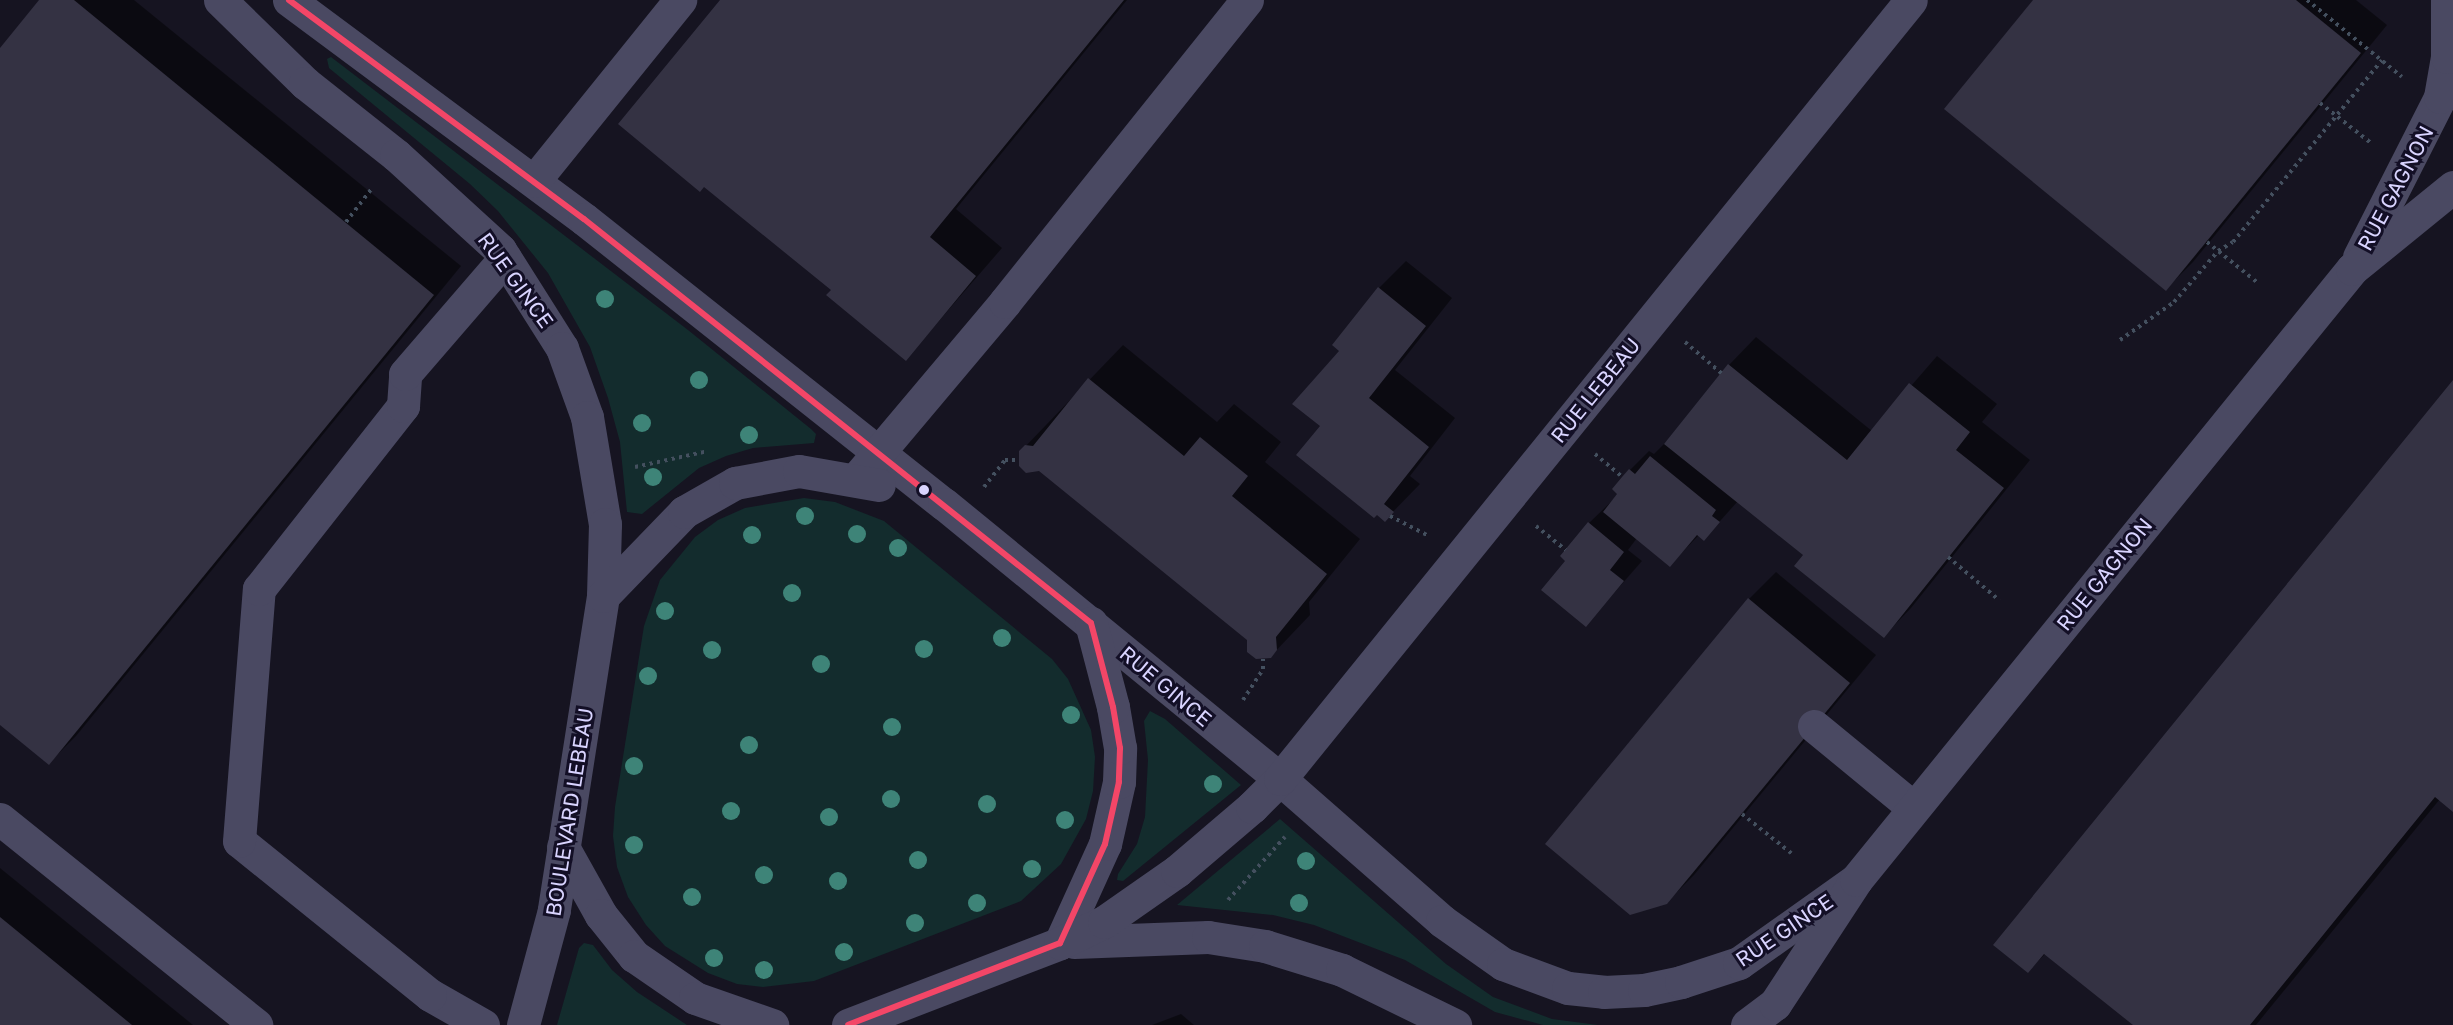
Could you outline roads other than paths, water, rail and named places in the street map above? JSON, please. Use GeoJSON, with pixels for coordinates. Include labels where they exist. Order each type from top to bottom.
{"type":"FeatureCollection","features":[{"type":"Feature","properties":{"kind":"street","name":"RUE GINCE"},"geometry":{"type":"LineString","coordinates":[[220,0],[305,83],[470,219],[505,258],[562,348],[587,417],[605,524],[603,596]]}},
{"type":"Feature","properties":{"kind":"street","name":"RUE GINCE"},"geometry":{"type":"LineString","coordinates":[[289,0],[534,181],[944,504],[1280,779],[1477,948],[1534,978],[1568,988],[1644,990],[1739,963],[1856,880]]}},
{"type":"Feature","properties":{"kind":"street"},"geometry":{"type":"LineString","coordinates":[[534,181],[680,0]]}},
{"type":"Feature","properties":{"kind":"street"},"geometry":{"type":"LineString","coordinates":[[857,478],[879,455],[1247,0]]}},
{"type":"Feature","properties":{"kind":"street","name":"RUE LEBEAU"},"geometry":{"type":"LineString","coordinates":[[1280,779],[1911,0]]}},
{"type":"Feature","properties":{"kind":"street","name":"RUE GAGNON"},"geometry":{"type":"LineString","coordinates":[[1856,880],[2352,269],[2440,97],[2447,57],[2447,0]]}},
{"type":"Feature","properties":{"kind":"street","name":"RUE GAGNON"},"geometry":{"type":"LineString","coordinates":[[2352,269],[2453,188]]}},
{"type":"Feature","properties":{"kind":"street"},"geometry":{"type":"LineString","coordinates":[[483,1025],[430,995],[239,841],[259,588],[403,406],[405,374],[505,258]]}},
{"type":"Feature","properties":{"kind":"street"},"geometry":{"type":"LineString","coordinates":[[603,596],[684,512],[735,483],[799,471],[857,478],[944,504]]}},
{"type":"Feature","properties":{"kind":"street","name":"BOULEVARD LEBEAU"},"geometry":{"type":"LineString","coordinates":[[523,1025],[543,960],[603,596]]}},
{"type":"Feature","properties":{"kind":"street"},"geometry":{"type":"LineString","coordinates":[[1060,943],[1105,844],[1119,782],[1120,748],[1113,707],[1091,623]]}},
{"type":"Feature","properties":{"kind":"street"},"geometry":{"type":"LineString","coordinates":[[1814,726],[1914,808]]}},
{"type":"Feature","properties":{"kind":"street"},"geometry":{"type":"LineString","coordinates":[[848,1025],[1060,943],[1153,890],[1280,779]]}},
{"type":"Feature","properties":{"kind":"street"},"geometry":{"type":"LineString","coordinates":[[0,819],[256,1025]]}},
{"type":"Feature","properties":{"kind":"street"},"geometry":{"type":"LineString","coordinates":[[563,847],[601,915],[634,956],[695,998],[772,1025]]}},
{"type":"Feature","properties":{"kind":"street"},"geometry":{"type":"LineString","coordinates":[[1747,1025],[1781,1015],[1856,880]]}},
{"type":"Feature","properties":{"kind":"street"},"geometry":{"type":"LineString","coordinates":[[1060,943],[1167,936],[1208,937],[1265,946],[1342,970],[1455,1025]]}}]}
